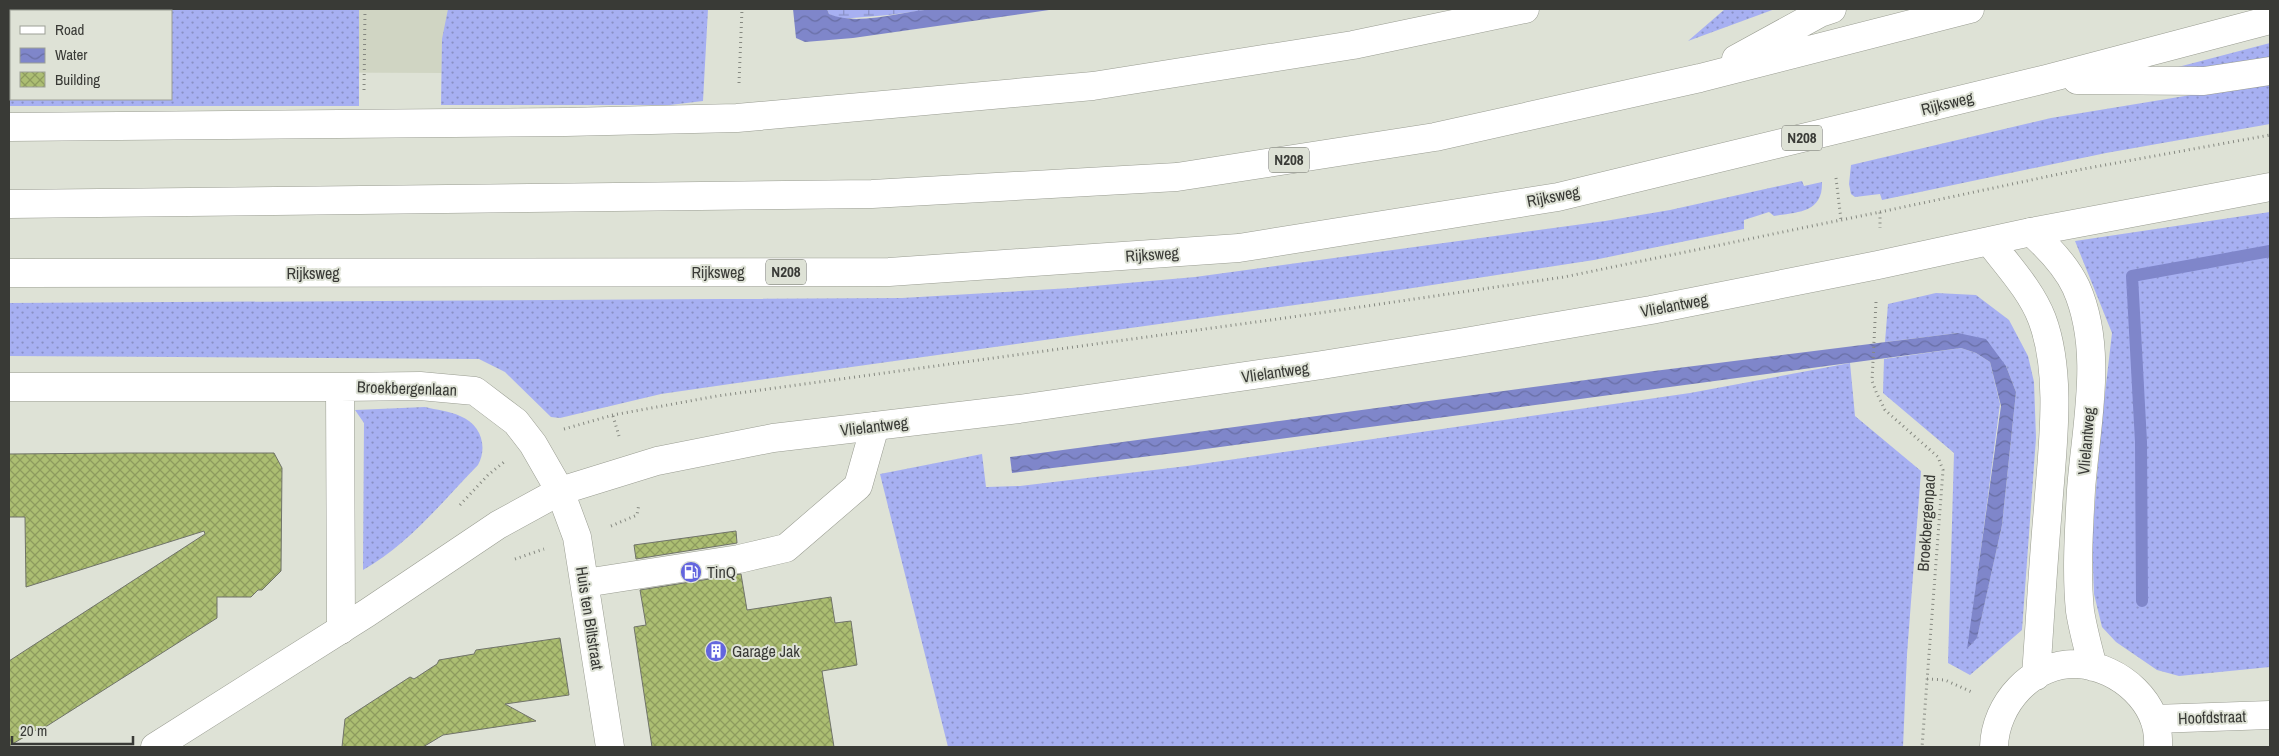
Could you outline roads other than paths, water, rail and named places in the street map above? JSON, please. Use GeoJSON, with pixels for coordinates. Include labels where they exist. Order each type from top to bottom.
{"type":"FeatureCollection","features":[{"type":"Feature","properties":{"kind":"main road"},"geometry":{"type":"LineString","coordinates":[[9,127],[566,122],[738,118],[1093,86],[1353,45],[1525,9]]}},
{"type":"Feature","properties":{"kind":"main road","name":"N208"},"geometry":{"type":"LineString","coordinates":[[1700,78],[1820,13],[1832,9]]}},
{"type":"Feature","properties":{"kind":"main road","name":"N208"},"geometry":{"type":"LineString","coordinates":[[9,204],[872,194],[1177,177],[1435,137],[1700,78],[1970,9]]}},
{"type":"Feature","properties":{"kind":"main road","name":"Rijksweg"},"geometry":{"type":"LineString","coordinates":[[9,274],[889,272],[1239,248],[1558,197],[2046,79],[2270,20]]}},
{"type":"Feature","properties":{"kind":"main road","name":"N208"},"geometry":{"type":"LineString","coordinates":[[2046,79],[2204,81],[2270,70]]}},
{"type":"Feature","properties":{"kind":"main road","name":"Vlielantweg"},"geometry":{"type":"LineString","coordinates":[[560,490],[667,460],[773,438],[1019,409],[1459,343],[1651,310],[1878,265],[2031,232],[2270,186]]}},
{"type":"Feature","properties":{"kind":"main road","name":"Vlielantweg"},"geometry":{"type":"LineString","coordinates":[[2031,232],[2050,249],[2075,285],[2083,305],[2090,345],[2090,396],[2081,491],[2079,571],[2080,611],[2093,667]]}},
{"type":"Feature","properties":{"kind":"main road","name":"Vlielantweg"},"geometry":{"type":"LineString","coordinates":[[1988,241],[2020,282],[2042,319],[2050,350],[2053,380],[2053,431],[2036,676]]}},
{"type":"Feature","properties":{"kind":"main road","name":"Broekbergenlaan"},"geometry":{"type":"LineString","coordinates":[[341,630],[340,387],[420,386],[475,391],[516,422],[533,444],[560,490]]}},
{"type":"Feature","properties":{"kind":"main road"},"geometry":{"type":"LineString","coordinates":[[9,388],[340,387]]}},
{"type":"Feature","properties":{"kind":"main road"},"geometry":{"type":"LineString","coordinates":[[585,583],[739,559],[786,548],[858,486],[875,426]]}},
{"type":"Feature","properties":{"kind":"main road"},"geometry":{"type":"LineString","coordinates":[[155,747],[341,630],[498,525],[560,490]]}},
{"type":"Feature","properties":{"kind":"main road","name":"Huis ten Biltstraat"},"geometry":{"type":"LineString","coordinates":[[560,490],[577,537],[610,747]]}},
{"type":"Feature","properties":{"kind":"main road"},"geometry":{"type":"LineString","coordinates":[[1994,747],[1996,728],[2004,707],[2017,689],[2036,676],[2063,666],[2077,664],[2093,667],[2119,677],[2140,695],[2154,719],[2158,747]]}},
{"type":"Feature","properties":{"kind":"main road","name":"Hoofdstraat"},"geometry":{"type":"LineString","coordinates":[[2154,719],[2270,715]]}},
{"type":"Feature","properties":{"kind":"water"},"geometry":{"type":"Polygon","coordinates":[[[793,9],[827,9],[829,14],[841,18],[854,19],[936,9],[1056,9],[853,38],[805,42],[796,38],[793,9]]]}},
{"type":"Feature","properties":{"kind":"water"},"geometry":{"type":"Polygon","coordinates":[[[1958,333],[1986,339],[2006,366],[2016,392],[2002,525],[1977,638],[1967,649],[2001,406],[1990,362],[1976,353],[1961,348],[1183,452],[1012,473],[1010,457],[1646,372],[1958,333]]]}},
{"type":"Feature","properties":{"kind":"waterway"},"geometry":{"type":"LineString","coordinates":[[2142,601],[2141,442],[2132,276],[2270,251]]}},
{"type":"Feature","properties":{"kind":"place","name":"TinQ"},"geometry":{"type":"Point","coordinates":[691,572]}},
{"type":"Feature","properties":{"kind":"place","name":"Garage Jak"},"geometry":{"type":"Point","coordinates":[716,651]}}]}
